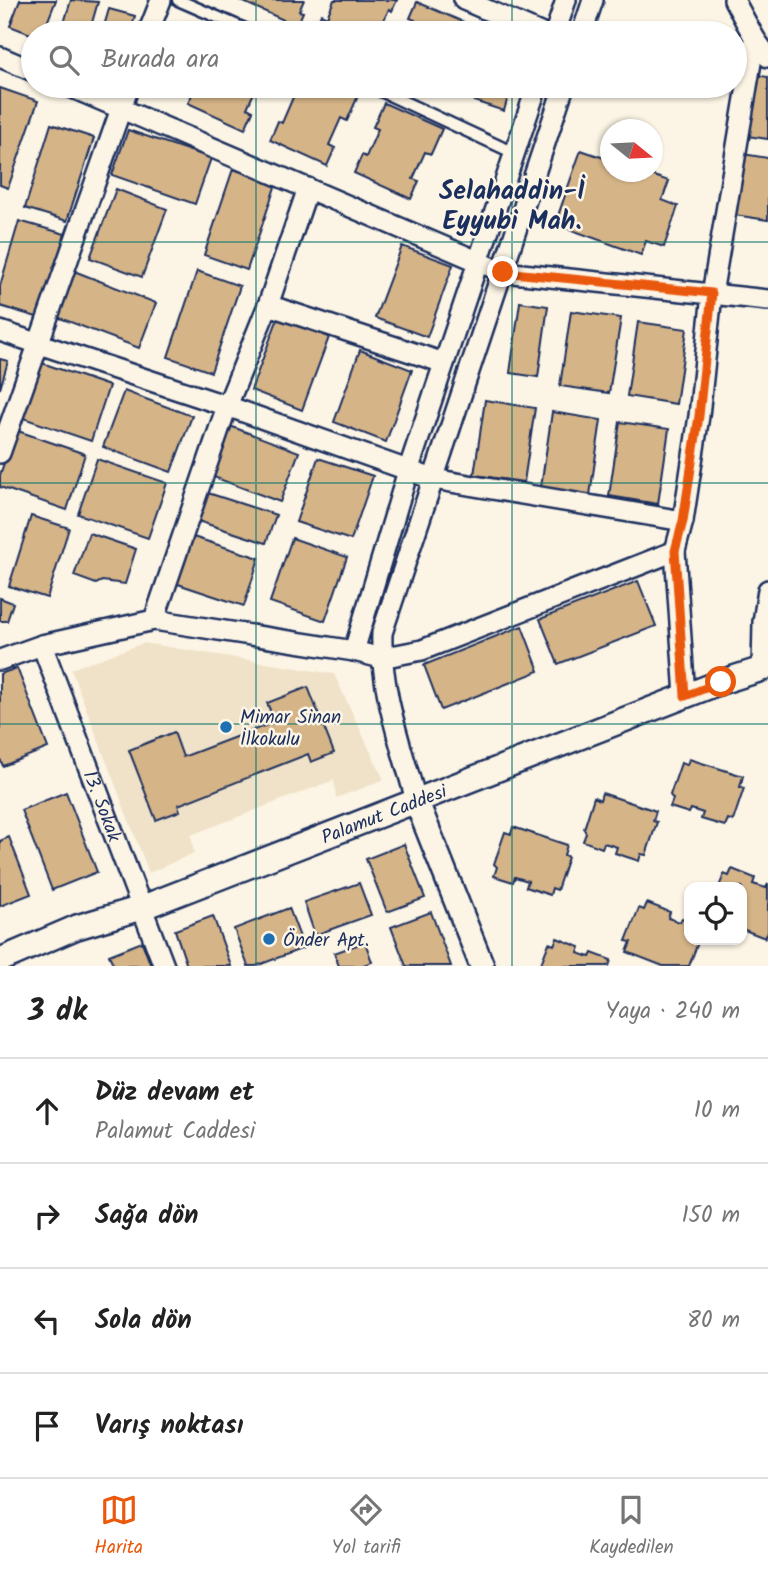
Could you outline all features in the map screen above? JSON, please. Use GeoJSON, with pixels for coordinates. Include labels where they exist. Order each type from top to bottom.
{"type":"FeatureCollection","features":[{"type":"Feature","properties":{"kind":"street"},"geometry":{"type":"LineString","coordinates":[[153,21],[161,0]]}},
{"type":"Feature","properties":{"kind":"street"},"geometry":{"type":"LineString","coordinates":[[464,0],[512,21]]}},
{"type":"Feature","properties":{"kind":"street"},"geometry":{"type":"LineString","coordinates":[[559,21],[566,0]]}},
{"type":"Feature","properties":{"kind":"street"},"geometry":{"type":"LineString","coordinates":[[586,21],[593,0]]}},
{"type":"Feature","properties":{"kind":"street"},"geometry":{"type":"LineString","coordinates":[[734,0],[745,21]]}},
{"type":"Feature","properties":{"kind":"street"},"geometry":{"type":"LineString","coordinates":[[747,24],[768,57]]}},
{"type":"Feature","properties":{"kind":"street"},"geometry":{"type":"LineString","coordinates":[[747,86],[755,39]]}},
{"type":"Feature","properties":{"kind":"street"},"geometry":{"type":"LineString","coordinates":[[0,57],[21,66]]}},
{"type":"Feature","properties":{"kind":"street"},"geometry":{"type":"LineString","coordinates":[[96,98],[503,272],[768,300]]}},
{"type":"Feature","properties":{"kind":"street"},"geometry":{"type":"LineString","coordinates":[[0,453],[124,98]]}},
{"type":"Feature","properties":{"kind":"street"},"geometry":{"type":"LineString","coordinates":[[354,651],[408,471],[533,98]]}},
{"type":"Feature","properties":{"kind":"street"},"geometry":{"type":"LineString","coordinates":[[482,966],[416,800],[385,687],[382,633],[560,98]]}},
{"type":"Feature","properties":{"kind":"street"},"geometry":{"type":"LineString","coordinates":[[685,696],[675,551],[683,521],[699,416],[712,293],[745,98]]}},
{"type":"Feature","properties":{"kind":"street"},"geometry":{"type":"LineString","coordinates":[[154,620],[227,406],[268,304],[308,188]]}},
{"type":"Feature","properties":{"kind":"street"},"geometry":{"type":"LineString","coordinates":[[268,304],[444,363]]}},
{"type":"Feature","properties":{"kind":"street"},"geometry":{"type":"LineString","coordinates":[[0,331],[227,406],[433,479],[683,521]]}},
{"type":"Feature","properties":{"kind":"street"},"geometry":{"type":"LineString","coordinates":[[0,660],[42,645],[154,620],[354,651],[382,658],[422,650],[675,551]]}},
{"type":"Feature","properties":{"kind":"street"},"geometry":{"type":"LineString","coordinates":[[765,668],[763,622],[768,590]]}},
{"type":"Feature","properties":{"kind":"street","name":"13. Sokak"},"geometry":{"type":"LineString","coordinates":[[42,645],[164,966]]}},
{"type":"Feature","properties":{"kind":"street","name":"Palamut Caddesi"},"geometry":{"type":"LineString","coordinates":[[0,960],[76,927],[141,908],[685,696],[765,668]]}},
{"type":"Feature","properties":{"kind":"lane"},"geometry":{"type":"LineString","coordinates":[[178,0],[226,21]]}},
{"type":"Feature","properties":{"kind":"lane"},"geometry":{"type":"LineString","coordinates":[[396,98],[514,153]]}},
{"type":"Feature","properties":{"kind":"shaded area","name":"Mimar Sinan İlkokulu"},"geometry":{"type":"Polygon","coordinates":[[[144,643],[334,674],[384,780],[336,798],[334,780],[191,835],[194,853],[149,873],[71,669],[144,643]]]}},
{"type":"Feature","properties":{"kind":"building"},"geometry":{"type":"Polygon","coordinates":[[[20,0],[56,0],[48,21],[21,21],[21,30],[10,26],[20,0]]]}},
{"type":"Feature","properties":{"kind":"building"},"geometry":{"type":"Polygon","coordinates":[[[71,0],[98,2],[92,21],[65,21],[71,0]]]}},
{"type":"Feature","properties":{"kind":"building"},"geometry":{"type":"Polygon","coordinates":[[[239,0],[304,0],[299,11],[303,12],[299,21],[286,21],[239,0]]]}},
{"type":"Feature","properties":{"kind":"building"},"geometry":{"type":"Polygon","coordinates":[[[334,0],[397,0],[384,21],[318,21],[321,14],[327,17],[334,0]]]}},
{"type":"Feature","properties":{"kind":"building"},"geometry":{"type":"Polygon","coordinates":[[[417,2],[461,21],[415,21],[410,18],[417,2]]]}},
{"type":"Feature","properties":{"kind":"building"},"geometry":{"type":"Polygon","coordinates":[[[109,9],[135,16],[134,21],[106,21],[109,9]]]}},
{"type":"Feature","properties":{"kind":"building"},"geometry":{"type":"Polygon","coordinates":[[[756,75],[768,77],[768,139],[747,136],[756,75]]]}},
{"type":"Feature","properties":{"kind":"building"},"geometry":{"type":"Polygon","coordinates":[[[0,88],[21,95],[21,98],[38,101],[8,188],[0,185],[0,88]]]}},
{"type":"Feature","properties":{"kind":"building"},"geometry":{"type":"Polygon","coordinates":[[[190,98],[252,98],[247,108],[253,111],[245,129],[188,103],[190,98]]]}},
{"type":"Feature","properties":{"kind":"building"},"geometry":{"type":"Polygon","coordinates":[[[293,98],[357,98],[347,121],[341,118],[329,145],[335,148],[327,166],[270,140],[278,121],[282,123],[293,98]]]}},
{"type":"Feature","properties":{"kind":"building"},"geometry":{"type":"Polygon","coordinates":[[[475,98],[508,98],[504,111],[474,101],[475,98]]]}},
{"type":"Feature","properties":{"kind":"building"},"geometry":{"type":"Polygon","coordinates":[[[384,103],[442,129],[431,154],[425,152],[413,179],[419,181],[411,199],[354,173],[362,155],[366,157],[378,129],[373,127],[384,103]]]}},
{"type":"Feature","properties":{"kind":"building"},"geometry":{"type":"Polygon","coordinates":[[[51,124],[94,138],[67,221],[25,208],[51,124]]]}},
{"type":"Feature","properties":{"kind":"building"},"geometry":{"type":"Polygon","coordinates":[[[128,130],[211,158],[195,204],[112,175],[128,130]]]}},
{"type":"Feature","properties":{"kind":"building"},"geometry":{"type":"Polygon","coordinates":[[[581,150],[600,157],[600,182],[663,182],[663,179],[669,181],[662,200],[678,206],[664,247],[646,241],[641,255],[555,224],[581,150]]]}},
{"type":"Feature","properties":{"kind":"building"},"geometry":{"type":"Polygon","coordinates":[[[743,154],[768,158],[768,220],[734,215],[743,154]]]}},
{"type":"Feature","properties":{"kind":"building"},"geometry":{"type":"Polygon","coordinates":[[[233,169],[276,184],[247,270],[204,255],[233,169]]]}},
{"type":"Feature","properties":{"kind":"building"},"geometry":{"type":"Polygon","coordinates":[[[116,189],[167,209],[142,277],[90,258],[116,189]]]}},
{"type":"Feature","properties":{"kind":"building"},"geometry":{"type":"Polygon","coordinates":[[[19,221],[65,234],[40,318],[0,306],[0,286],[19,221]]]}},
{"type":"Feature","properties":{"kind":"building"},"geometry":{"type":"Polygon","coordinates":[[[402,246],[453,265],[427,337],[375,318],[402,246]]]}},
{"type":"Feature","properties":{"kind":"building"},"geometry":{"type":"Polygon","coordinates":[[[74,271],[156,303],[139,348],[57,317],[74,271]]]}},
{"type":"Feature","properties":{"kind":"building"},"geometry":{"type":"Polygon","coordinates":[[[197,271],[240,286],[211,372],[168,357],[197,271]]]}},
{"type":"Feature","properties":{"kind":"building"},"geometry":{"type":"Polygon","coordinates":[[[520,302],[548,306],[538,377],[510,373],[520,302]]]}},
{"type":"Feature","properties":{"kind":"building"},"geometry":{"type":"Polygon","coordinates":[[[571,311],[621,318],[609,393],[560,386],[571,311]]]}},
{"type":"Feature","properties":{"kind":"building"},"geometry":{"type":"Polygon","coordinates":[[[278,318],[329,337],[302,410],[251,390],[278,318]]]}},
{"type":"Feature","properties":{"kind":"building"},"geometry":{"type":"Polygon","coordinates":[[[638,322],[687,329],[676,404],[627,396],[638,322]]]}},
{"type":"Feature","properties":{"kind":"building"},"geometry":{"type":"Polygon","coordinates":[[[360,350],[412,370],[386,442],[334,422],[360,350]]]}},
{"type":"Feature","properties":{"kind":"building"},"geometry":{"type":"Polygon","coordinates":[[[0,359],[8,361],[0,389],[0,359]]]}},
{"type":"Feature","properties":{"kind":"building"},"geometry":{"type":"Polygon","coordinates":[[[39,362],[109,386],[91,441],[20,417],[39,362]]]}},
{"type":"Feature","properties":{"kind":"building"},"geometry":{"type":"Polygon","coordinates":[[[124,391],[192,416],[171,472],[103,447],[124,391]]]}},
{"type":"Feature","properties":{"kind":"building"},"geometry":{"type":"Polygon","coordinates":[[[485,400],[535,408],[524,482],[474,475],[485,400]]]}},
{"type":"Feature","properties":{"kind":"building"},"geometry":{"type":"Polygon","coordinates":[[[552,412],[601,420],[590,495],[541,487],[552,412]]]}},
{"type":"Feature","properties":{"kind":"building"},"geometry":{"type":"Polygon","coordinates":[[[620,422],[669,429],[658,504],[609,496],[620,422]]]}},
{"type":"Feature","properties":{"kind":"building"},"geometry":{"type":"Polygon","coordinates":[[[230,426],[299,452],[280,502],[211,476],[230,426]]]}},
{"type":"Feature","properties":{"kind":"building"},"geometry":{"type":"Polygon","coordinates":[[[15,430],[85,454],[67,510],[0,487],[0,475],[15,430]]]}},
{"type":"Feature","properties":{"kind":"building"},"geometry":{"type":"Polygon","coordinates":[[[318,458],[373,476],[351,540],[296,522],[318,458]]]}},
{"type":"Feature","properties":{"kind":"building"},"geometry":{"type":"Polygon","coordinates":[[[97,459],[167,483],[148,538],[78,514],[97,459]]]}},
{"type":"Feature","properties":{"kind":"building"},"geometry":{"type":"Polygon","coordinates":[[[208,493],[276,515],[266,543],[198,521],[208,493]]]}},
{"type":"Feature","properties":{"kind":"building"},"geometry":{"type":"Polygon","coordinates":[[[31,516],[69,528],[47,598],[9,586],[31,516]]]}},
{"type":"Feature","properties":{"kind":"building"},"geometry":{"type":"Polygon","coordinates":[[[89,533],[136,549],[125,584],[102,581],[96,584],[74,576],[89,533]]]}},
{"type":"Feature","properties":{"kind":"building"},"geometry":{"type":"Polygon","coordinates":[[[190,536],[259,558],[244,606],[175,583],[190,536]]]}},
{"type":"Feature","properties":{"kind":"building"},"geometry":{"type":"Polygon","coordinates":[[[292,538],[347,557],[325,621],[270,602],[292,538]]]}},
{"type":"Feature","properties":{"kind":"building"},"geometry":{"type":"Polygon","coordinates":[[[638,581],[656,626],[558,664],[540,619],[638,581]]]}},
{"type":"Feature","properties":{"kind":"building"},"geometry":{"type":"Polygon","coordinates":[[[0,598],[13,603],[7,621],[0,621],[0,598]]]}},
{"type":"Feature","properties":{"kind":"building"},"geometry":{"type":"Polygon","coordinates":[[[522,626],[539,671],[441,710],[424,665],[522,626]]]}},
{"type":"Feature","properties":{"kind":"building"},"geometry":{"type":"Polygon","coordinates":[[[17,668],[48,748],[3,766],[0,759],[0,674],[17,668]]]}},
{"type":"Feature","properties":{"kind":"building"},"geometry":{"type":"Polygon","coordinates":[[[308,687],[334,753],[311,762],[308,754],[178,805],[180,811],[156,820],[129,750],[174,732],[183,757],[275,722],[267,703],[308,687]]]}},
{"type":"Feature","properties":{"kind":"building"},"geometry":{"type":"Polygon","coordinates":[[[689,759],[743,776],[740,787],[744,788],[733,821],[728,819],[725,826],[701,819],[703,813],[691,809],[689,813],[670,807],[673,799],[670,795],[681,763],[687,765],[689,759]]]}},
{"type":"Feature","properties":{"kind":"building"},"geometry":{"type":"Polygon","coordinates":[[[66,792],[97,872],[52,890],[21,810],[66,792]]]}},
{"type":"Feature","properties":{"kind":"building"},"geometry":{"type":"Polygon","coordinates":[[[602,793],[656,811],[653,821],[657,822],[646,855],[641,854],[639,861],[615,853],[617,847],[604,843],[602,848],[583,841],[594,797],[600,800],[602,793]]]}},
{"type":"Feature","properties":{"kind":"building"},"geometry":{"type":"Polygon","coordinates":[[[513,827],[567,845],[564,855],[568,857],[557,890],[552,888],[550,895],[526,887],[528,881],[515,877],[513,882],[494,876],[497,867],[494,864],[505,832],[511,834],[513,827]]]}},
{"type":"Feature","properties":{"kind":"building"},"geometry":{"type":"Polygon","coordinates":[[[9,837],[31,894],[0,906],[0,841],[9,837]]]}},
{"type":"Feature","properties":{"kind":"building"},"geometry":{"type":"Polygon","coordinates":[[[404,844],[425,898],[387,912],[366,859],[404,844]]]}},
{"type":"Feature","properties":{"kind":"building"},"geometry":{"type":"Polygon","coordinates":[[[732,869],[755,878],[753,884],[766,888],[768,884],[768,932],[765,938],[747,931],[747,882],[721,882],[724,874],[729,876],[732,869]]]}},
{"type":"Feature","properties":{"kind":"building"},"geometry":{"type":"Polygon","coordinates":[[[359,883],[371,915],[315,935],[304,902],[359,883]]]}},
{"type":"Feature","properties":{"kind":"building"},"geometry":{"type":"Polygon","coordinates":[[[647,903],[670,912],[668,918],[680,922],[684,919],[684,945],[697,945],[689,966],[663,966],[627,952],[631,942],[626,941],[639,908],[644,910],[647,903]]]}},
{"type":"Feature","properties":{"kind":"building","name":"Önder Apt."},"geometry":{"type":"Polygon","coordinates":[[[289,908],[304,948],[256,966],[248,966],[234,929],[289,908]]]}},
{"type":"Feature","properties":{"kind":"building"},"geometry":{"type":"Polygon","coordinates":[[[431,912],[451,966],[406,966],[391,927],[431,912]]]}},
{"type":"Feature","properties":{"kind":"building"},"geometry":{"type":"Polygon","coordinates":[[[213,916],[231,966],[187,966],[175,930],[213,916]]]}},
{"type":"Feature","properties":{"kind":"building"},"geometry":{"type":"Polygon","coordinates":[[[557,938],[580,947],[578,953],[590,957],[592,953],[611,960],[609,966],[540,966],[549,943],[554,945],[557,938]]]}},
{"type":"Feature","properties":{"kind":"building"},"geometry":{"type":"Polygon","coordinates":[[[142,942],[151,966],[114,966],[109,955],[142,942]]]}},
{"type":"Feature","properties":{"kind":"building"},"geometry":{"type":"Polygon","coordinates":[[[365,942],[372,962],[361,966],[339,966],[334,953],[365,942]]]}},
{"type":"Feature","properties":{"kind":"place","name":"Mimar Sinan İlkokulu"},"geometry":{"type":"Point","coordinates":[226,727]}},
{"type":"Feature","properties":{"kind":"place","name":"Önder Apt."},"geometry":{"type":"Point","coordinates":[269,939]}},
{"type":"Feature","properties":{"kind":"district","name":"Selahaddin-İ Eyyubi Mah."},"geometry":{"type":"Point","coordinates":[512,204]}},
{"type":"Feature","properties":{"kind":"route"},"geometry":{"type":"LineString","coordinates":[[503,272],[712,293],[699,416],[683,521],[675,551],[685,696],[721,682]]}}]}
